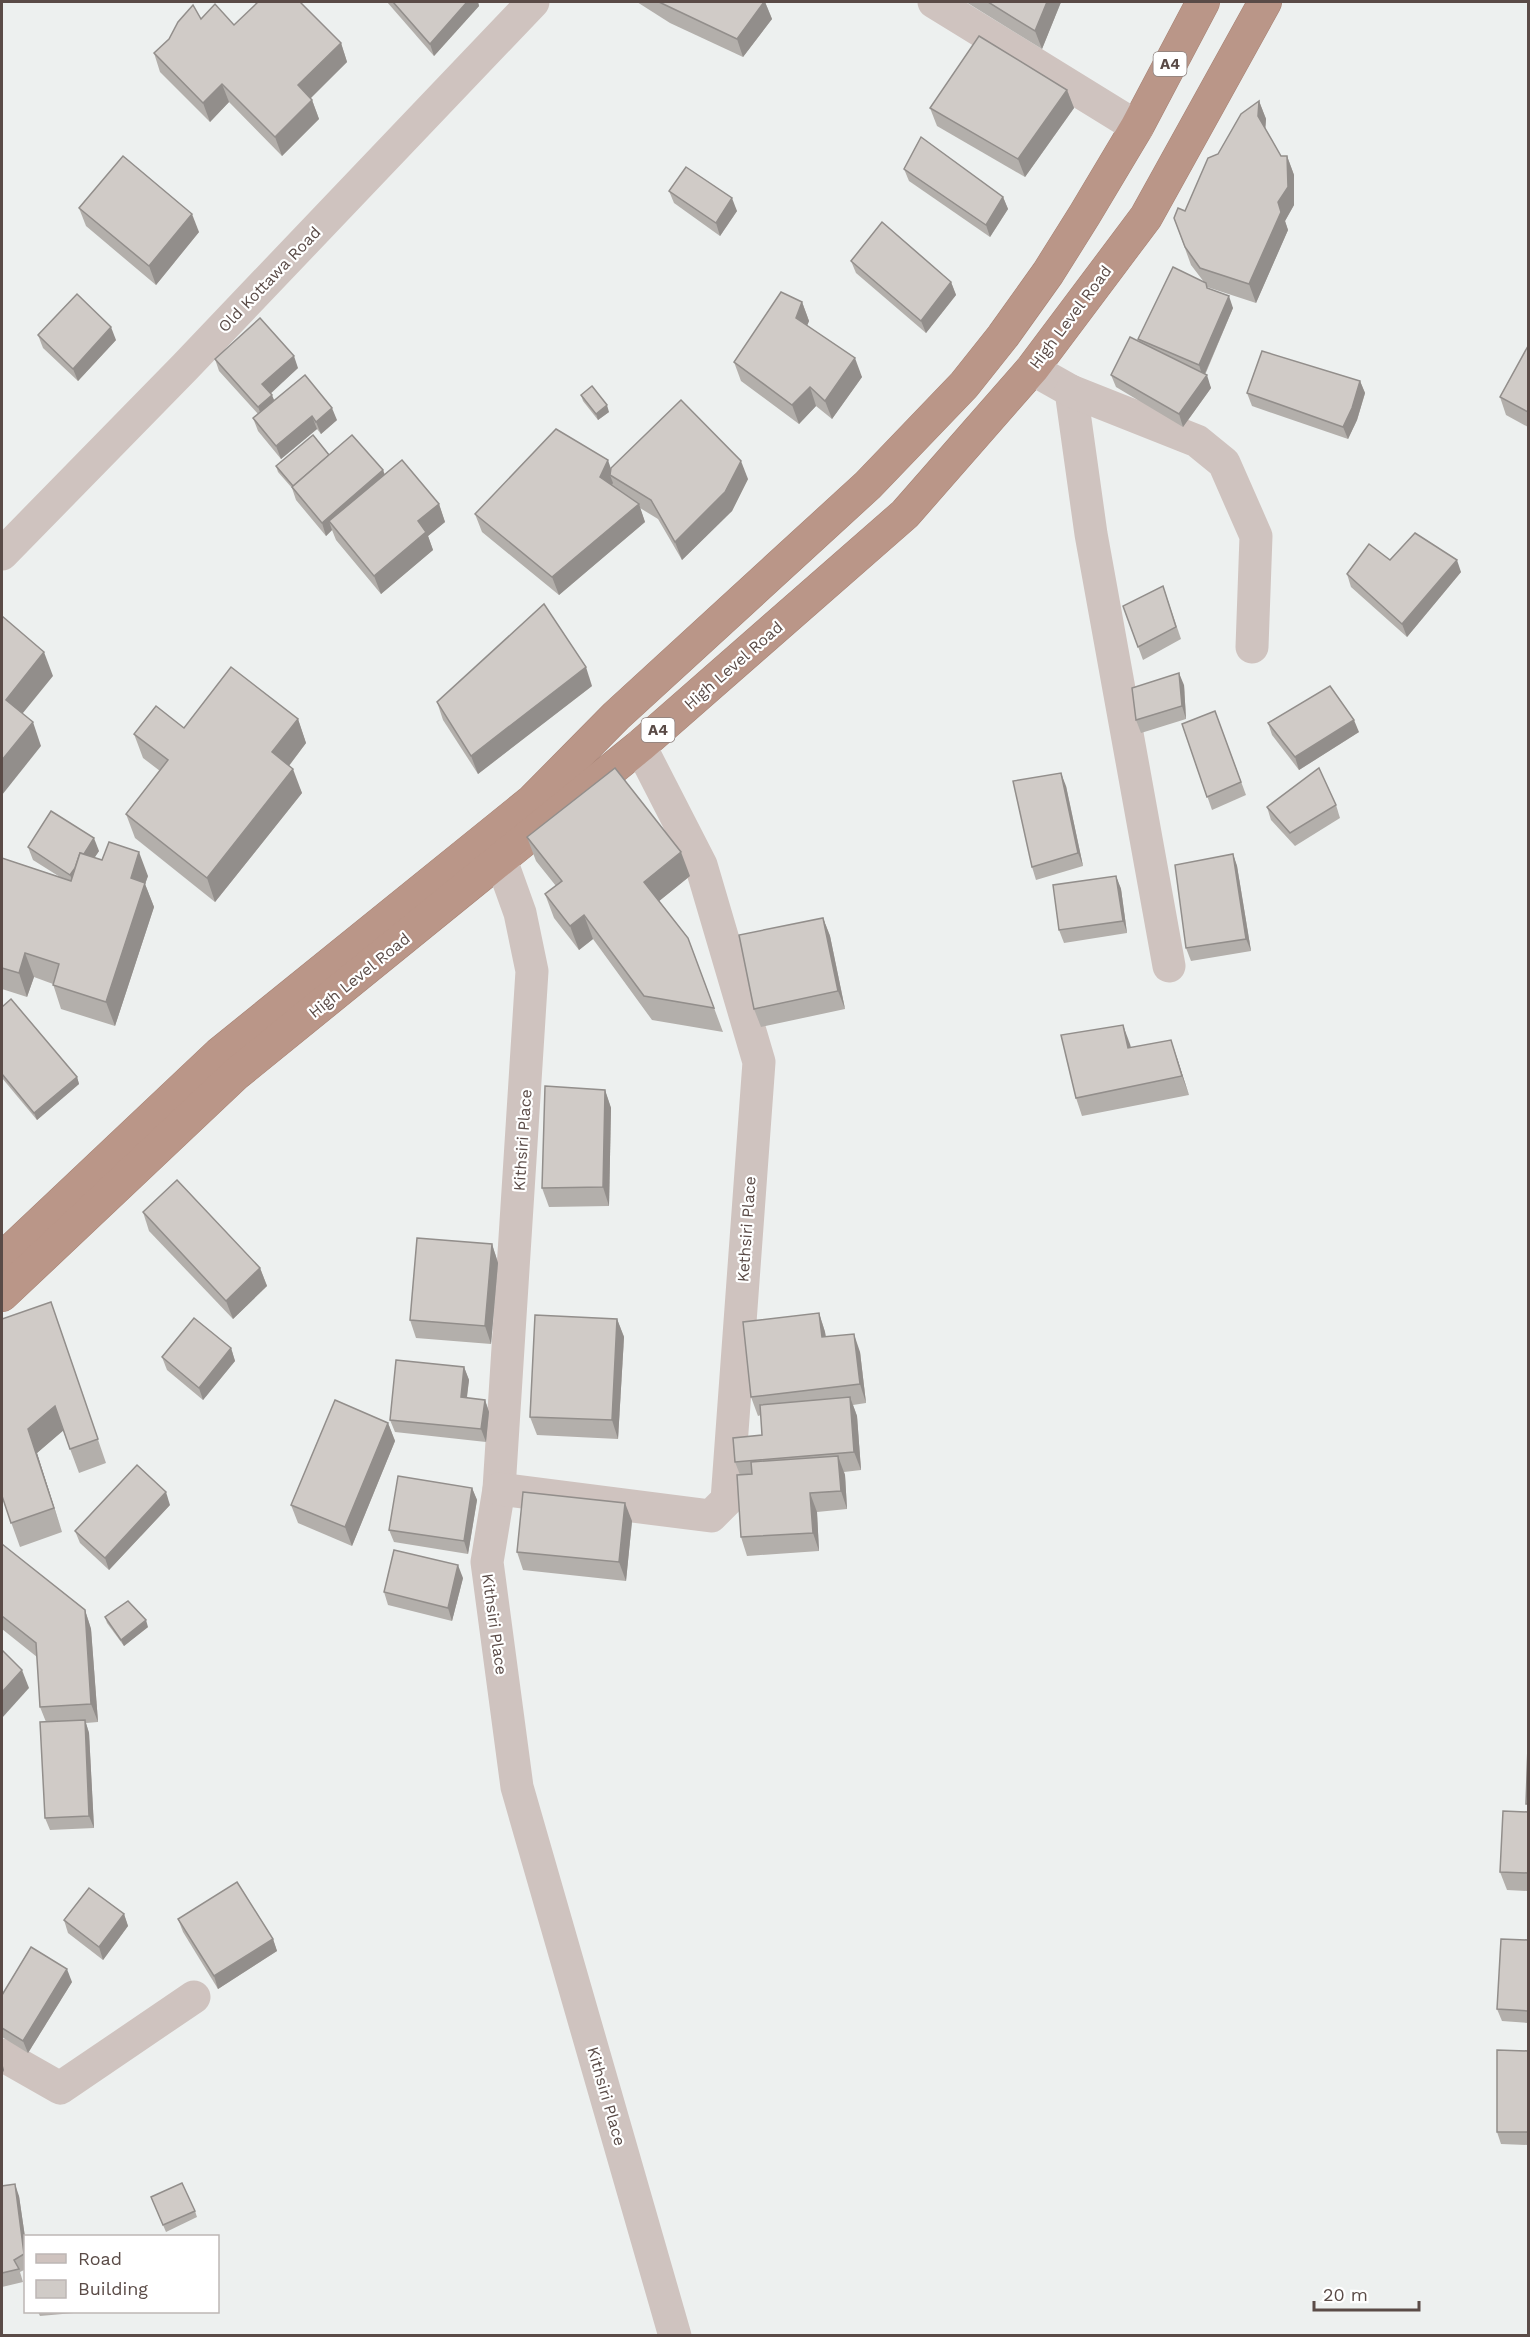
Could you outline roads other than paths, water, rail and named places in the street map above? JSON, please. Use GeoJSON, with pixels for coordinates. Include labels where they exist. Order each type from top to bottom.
{"type":"FeatureCollection","features":[{"type":"Feature","properties":{"kind":"highway","name":"High Level Road"},"geometry":{"type":"LineString","coordinates":[[2,1259],[219,1054],[532,801],[616,716],[868,485],[963,385],[1004,336],[1054,263],[1137,127],[1203,2]]}},
{"type":"Feature","properties":{"kind":"highway","name":"High Level Road"},"geometry":{"type":"LineString","coordinates":[[2,1295],[236,1074],[640,746],[905,514],[1032,369],[1146,217],[1265,2]]}},
{"type":"Feature","properties":{"kind":"street","name":"Old Kottawa Road"},"geometry":{"type":"LineString","coordinates":[[2,554],[185,367],[533,2]]}},
{"type":"Feature","properties":{"kind":"street"},"geometry":{"type":"LineString","coordinates":[[934,2],[1137,127]]}},
{"type":"Feature","properties":{"kind":"street"},"geometry":{"type":"LineString","coordinates":[[1032,369],[1071,391],[1197,441],[1224,463],[1256,536],[1252,647]]}},
{"type":"Feature","properties":{"kind":"street"},"geometry":{"type":"LineString","coordinates":[[1071,391],[1091,534],[1169,966]]}},
{"type":"Feature","properties":{"kind":"street","name":"Kethsiri Place"},"geometry":{"type":"LineString","coordinates":[[499,1489],[711,1515],[727,1500],[759,1062],[701,865],[640,746]]}},
{"type":"Feature","properties":{"kind":"street","name":"Kithsiri Place"},"geometry":{"type":"LineString","coordinates":[[501,860],[520,913],[532,971],[499,1489],[487,1562],[517,1787],[675,2336]]}},
{"type":"Feature","properties":{"kind":"street"},"geometry":{"type":"LineString","coordinates":[[2,2055],[60,2088],[194,1997]]}}]}
